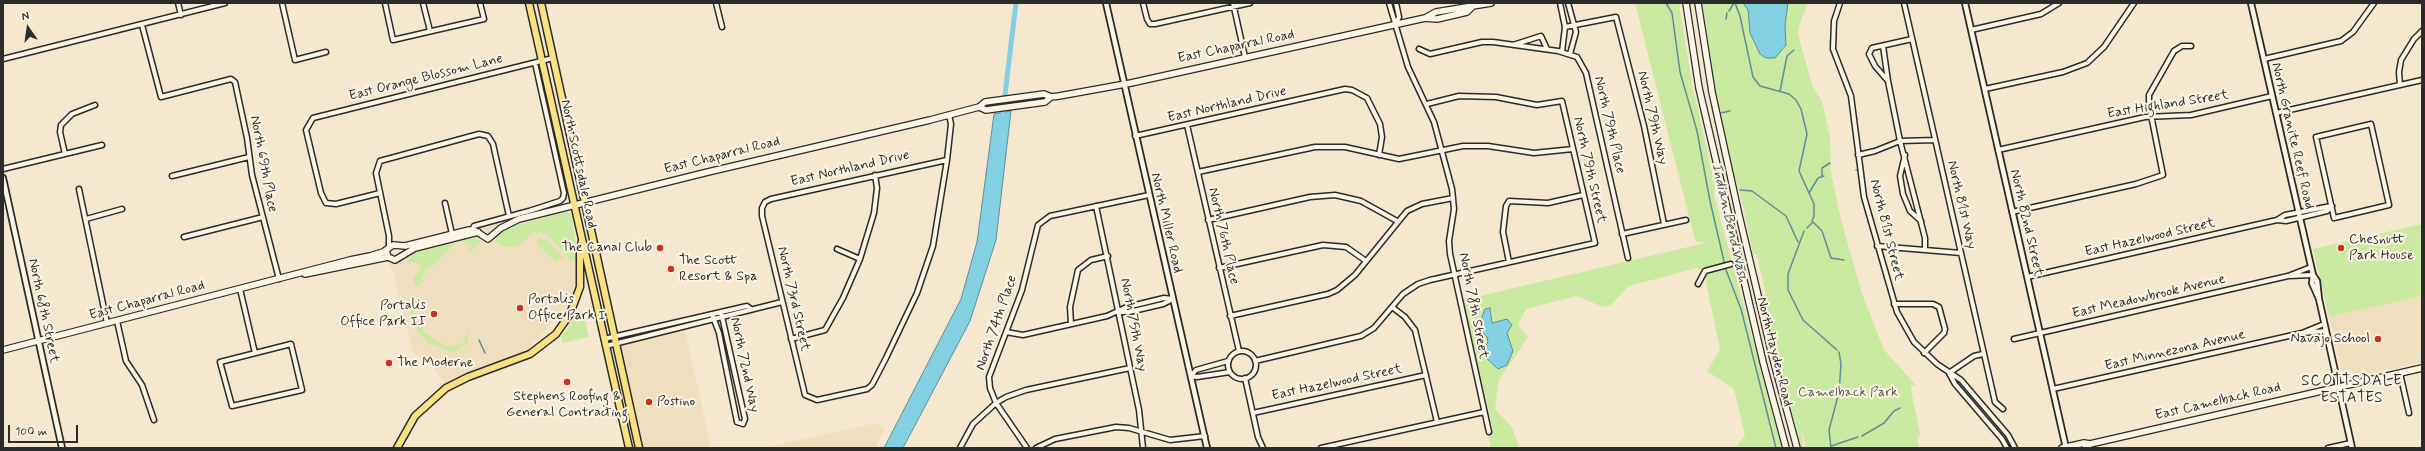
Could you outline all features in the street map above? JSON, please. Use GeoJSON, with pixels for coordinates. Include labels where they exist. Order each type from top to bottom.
{"type":"FeatureCollection","features":[{"type":"Feature","properties":{"kind":"main road","name":"North Scottsdale Road"},"geometry":{"type":"LineString","coordinates":[[529,3],[629,448]]}},
{"type":"Feature","properties":{"kind":"main road","name":"North Scottsdale Road"},"geometry":{"type":"LineString","coordinates":[[541,3],[639,448]]}},
{"type":"Feature","properties":{"kind":"main road","name":"East Chaparral Road"},"geometry":{"type":"LineString","coordinates":[[401,255],[420,244],[452,234],[475,231],[488,239],[501,228],[519,219],[979,107],[991,108],[1045,102],[1051,97],[1124,84],[1425,18],[1436,12],[1490,3]]}},
{"type":"Feature","properties":{"kind":"main road","name":"North Hayden Road"},"geometry":{"type":"LineString","coordinates":[[1686,3],[1699,88],[1763,362],[1786,448]]}},
{"type":"Feature","properties":{"kind":"main road","name":"North Hayden Road"},"geometry":{"type":"LineString","coordinates":[[1698,3],[1712,92],[1739,215],[1772,359],[1798,448]]}},
{"type":"Feature","properties":{"kind":"main road","name":"East Chaparral Road"},"geometry":{"type":"LineString","coordinates":[[979,107],[985,102],[992,101],[1044,94],[1051,97]]}},
{"type":"Feature","properties":{"kind":"main road","name":"East Chaparral Road"},"geometry":{"type":"LineString","coordinates":[[397,246],[420,244],[475,231]]}},
{"type":"Feature","properties":{"kind":"main road"},"geometry":{"type":"LineString","coordinates":[[397,448],[415,416],[435,396],[455,383],[530,354],[556,334],[570,314],[579,291],[581,278],[580,249],[582,240]]}},
{"type":"Feature","properties":{"kind":"main road"},"geometry":{"type":"LineString","coordinates":[[397,246],[401,255],[395,260],[388,257],[388,248],[397,246]]}},
{"type":"Feature","properties":{"kind":"main road","name":"East Chaparral Road"},"geometry":{"type":"LineString","coordinates":[[3,350],[374,255],[388,248]]}},
{"type":"Feature","properties":{"kind":"main road","name":"East Chaparral Road"},"geometry":{"type":"LineString","coordinates":[[296,275],[312,274],[388,257]]}},
{"type":"Feature","properties":{"kind":"main road","name":"East Camelback Road"},"geometry":{"type":"LineString","coordinates":[[2065,448],[2084,443],[2090,444],[2422,368]]}},
{"type":"Feature","properties":{"kind":"main road","name":"East Camelback Road"},"geometry":{"type":"LineString","coordinates":[[2085,448],[2090,444]]}},
{"type":"Feature","properties":{"kind":"street"},"geometry":{"type":"LineString","coordinates":[[178,3],[181,15]]}},
{"type":"Feature","properties":{"kind":"street"},"geometry":{"type":"LineString","coordinates":[[3,59],[225,3]]}},
{"type":"Feature","properties":{"kind":"street"},"geometry":{"type":"LineString","coordinates":[[282,3],[295,60],[326,52]]}},
{"type":"Feature","properties":{"kind":"street"},"geometry":{"type":"LineString","coordinates":[[385,3],[393,40],[484,19],[480,3]]}},
{"type":"Feature","properties":{"kind":"street"},"geometry":{"type":"LineString","coordinates":[[423,3],[430,31]]}},
{"type":"Feature","properties":{"kind":"street"},"geometry":{"type":"LineString","coordinates":[[716,3],[722,27]]}},
{"type":"Feature","properties":{"kind":"street","name":"North Miller Road"},"geometry":{"type":"LineString","coordinates":[[1106,3],[1207,448]]}},
{"type":"Feature","properties":{"kind":"street"},"geometry":{"type":"LineString","coordinates":[[1143,3],[1150,24],[1234,5],[1250,3]]}},
{"type":"Feature","properties":{"kind":"street","name":"North 78th Street"},"geometry":{"type":"LineString","coordinates":[[1389,3],[1392,19],[1396,24],[1408,67],[1426,104],[1442,150],[1453,198],[1454,210],[1450,241],[1454,275],[1489,432]]}},
{"type":"Feature","properties":{"kind":"street","name":"North 78th Street"},"geometry":{"type":"LineString","coordinates":[[1396,3],[1399,17],[1396,24]]}},
{"type":"Feature","properties":{"kind":"street"},"geometry":{"type":"LineString","coordinates":[[1560,3],[1565,27],[1562,52]]}},
{"type":"Feature","properties":{"kind":"street"},"geometry":{"type":"LineString","coordinates":[[1419,49],[1430,54],[1486,42],[1570,54],[1576,32],[1568,3]]}},
{"type":"Feature","properties":{"kind":"street","name":"North 81st Street"},"geometry":{"type":"LineString","coordinates":[[1840,3],[1834,21],[1833,49],[1851,96],[1864,197],[1894,304],[1907,333],[1924,352],[1949,373],[1961,380],[2008,435],[2014,448]]}},
{"type":"Feature","properties":{"kind":"street","name":"North 81st Way"},"geometry":{"type":"LineString","coordinates":[[1904,3],[1995,402],[2003,409]]}},
{"type":"Feature","properties":{"kind":"street","name":"North 82nd Street"},"geometry":{"type":"LineString","coordinates":[[1965,3],[2065,448]]}},
{"type":"Feature","properties":{"kind":"street"},"geometry":{"type":"LineString","coordinates":[[1971,30],[2041,14],[2059,3]]}},
{"type":"Feature","properties":{"kind":"street"},"geometry":{"type":"LineString","coordinates":[[1984,89],[2063,72],[2087,63],[2104,47],[2134,3]]}},
{"type":"Feature","properties":{"kind":"street","name":"North Granite Reef Road"},"geometry":{"type":"LineString","coordinates":[[2251,3],[2313,274],[2312,283],[2318,299],[2326,331],[2352,445]]}},
{"type":"Feature","properties":{"kind":"street"},"geometry":{"type":"LineString","coordinates":[[2264,60],[2341,41],[2353,32],[2374,3]]}},
{"type":"Feature","properties":{"kind":"street"},"geometry":{"type":"LineString","coordinates":[[1234,5],[1245,57]]}},
{"type":"Feature","properties":{"kind":"street"},"geometry":{"type":"LineString","coordinates":[[1562,13],[1570,11]]}},
{"type":"Feature","properties":{"kind":"street","name":"North 79th Way"},"geometry":{"type":"LineString","coordinates":[[1574,26],[1616,17],[1644,126],[1664,224]]}},
{"type":"Feature","properties":{"kind":"street","name":"North 69th Place"},"geometry":{"type":"LineString","coordinates":[[142,24],[161,97],[231,79],[235,82],[247,138],[248,157],[262,217],[279,279]]}},
{"type":"Feature","properties":{"kind":"street"},"geometry":{"type":"LineString","coordinates":[[1565,27],[1574,26]]}},
{"type":"Feature","properties":{"kind":"street"},"geometry":{"type":"LineString","coordinates":[[2400,85],[2399,72],[2401,60],[2414,39],[2422,31]]}},
{"type":"Feature","properties":{"kind":"street"},"geometry":{"type":"LineString","coordinates":[[1513,45],[1540,36],[1546,50]]}},
{"type":"Feature","properties":{"kind":"street"},"geometry":{"type":"LineString","coordinates":[[1888,81],[1875,66],[1869,54],[1872,48],[1912,39]]}},
{"type":"Feature","properties":{"kind":"street"},"geometry":{"type":"LineString","coordinates":[[1882,46],[1900,141],[1905,155],[1921,221],[1925,250]]}},
{"type":"Feature","properties":{"kind":"street"},"geometry":{"type":"LineString","coordinates":[[2012,212],[2136,184],[2163,175],[2149,104],[2152,88],[2174,51],[2182,46],[2192,46]]}},
{"type":"Feature","properties":{"kind":"street","name":"North 79th Place"},"geometry":{"type":"LineString","coordinates":[[1570,54],[1581,61],[1586,73],[1628,258]]}},
{"type":"Feature","properties":{"kind":"street","name":"East Orange Blossom Lane"},"geometry":{"type":"LineString","coordinates":[[380,193],[336,204],[326,203],[321,193],[306,130],[308,124],[313,118],[553,58]]}},
{"type":"Feature","properties":{"kind":"street"},"geometry":{"type":"LineString","coordinates":[[475,231],[474,226],[560,201],[564,193],[535,62]]}},
{"type":"Feature","properties":{"kind":"street"},"geometry":{"type":"LineString","coordinates":[[2276,113],[2422,80]]}},
{"type":"Feature","properties":{"kind":"street","name":"East Northland Drive"},"geometry":{"type":"LineString","coordinates":[[1135,136],[1323,94],[1352,90],[1367,98],[1382,129],[1379,155]]}},
{"type":"Feature","properties":{"kind":"street","name":"North 79th Street"},"geometry":{"type":"LineString","coordinates":[[1426,104],[1459,96],[1493,97],[1537,104],[1562,101],[1595,243],[1509,262]]}},
{"type":"Feature","properties":{"kind":"street","name":"East Highland Street"},"geometry":{"type":"LineString","coordinates":[[1998,150],[2151,116],[2191,115],[2272,96]]}},
{"type":"Feature","properties":{"kind":"street"},"geometry":{"type":"LineString","coordinates":[[65,154],[60,132],[61,125],[72,114],[95,105]]}},
{"type":"Feature","properties":{"kind":"street"},"geometry":{"type":"LineString","coordinates":[[947,160],[951,124],[949,115]]}},
{"type":"Feature","properties":{"kind":"street"},"geometry":{"type":"LineString","coordinates":[[2371,124],[2389,205],[2334,218],[2332,206],[2316,137],[2371,124]]}},
{"type":"Feature","properties":{"kind":"street","name":"North 76th Place"},"geometry":{"type":"LineString","coordinates":[[1187,125],[1239,351]]}},
{"type":"Feature","properties":{"kind":"street"},"geometry":{"type":"LineString","coordinates":[[397,246],[390,236],[376,173],[378,165],[384,158],[479,134],[488,136],[493,144],[510,216]]}},
{"type":"Feature","properties":{"kind":"street"},"geometry":{"type":"LineString","coordinates":[[1858,155],[1871,153],[1900,141],[1935,140]]}},
{"type":"Feature","properties":{"kind":"street"},"geometry":{"type":"LineString","coordinates":[[3,169],[102,145]]}},
{"type":"Feature","properties":{"kind":"street"},"geometry":{"type":"LineString","coordinates":[[1198,172],[1315,147],[1345,147],[1399,159],[1475,145],[1534,153],[1573,149]]}},
{"type":"Feature","properties":{"kind":"street"},"geometry":{"type":"LineString","coordinates":[[1905,155],[1900,176],[1903,194],[1910,211],[1921,221]]}},
{"type":"Feature","properties":{"kind":"street"},"geometry":{"type":"LineString","coordinates":[[172,176],[248,157]]}},
{"type":"Feature","properties":{"kind":"street","name":"East Northland Drive"},"geometry":{"type":"LineString","coordinates":[[762,208],[771,198],[947,160]]}},
{"type":"Feature","properties":{"kind":"street","name":"North 73rd Street"},"geometry":{"type":"LineString","coordinates":[[762,208],[762,216],[804,395],[817,400],[867,389],[872,385],[899,331],[926,268],[939,218],[947,160]]}},
{"type":"Feature","properties":{"kind":"street"},"geometry":{"type":"LineString","coordinates":[[791,339],[825,330],[848,289],[860,258],[874,211],[877,188],[876,175]]}},
{"type":"Feature","properties":{"kind":"street","name":"North 68th Street"},"geometry":{"type":"LineString","coordinates":[[3,178],[62,448]]}},
{"type":"Feature","properties":{"kind":"street"},"geometry":{"type":"LineString","coordinates":[[79,190],[108,323]]}},
{"type":"Feature","properties":{"kind":"street"},"geometry":{"type":"LineString","coordinates":[[1096,206],[1149,195]]}},
{"type":"Feature","properties":{"kind":"street"},"geometry":{"type":"LineString","coordinates":[[1208,220],[1310,198],[1335,195],[1361,201],[1397,221]]}},
{"type":"Feature","properties":{"kind":"street"},"geometry":{"type":"LineString","coordinates":[[1255,361],[1354,339],[1374,328],[1403,294],[1418,284],[1509,262],[1503,232],[1506,206],[1509,201],[1548,203],[1583,195]]}},
{"type":"Feature","properties":{"kind":"street"},"geometry":{"type":"LineString","coordinates":[[1230,316],[1328,294],[1346,284],[1397,221],[1414,207],[1453,198]]}},
{"type":"Feature","properties":{"kind":"street"},"geometry":{"type":"LineString","coordinates":[[445,203],[452,234]]}},
{"type":"Feature","properties":{"kind":"street","name":"North 74th Place"},"geometry":{"type":"LineString","coordinates":[[1027,448],[996,403],[990,388],[989,377],[1022,290],[1035,230],[1041,221],[1050,216],[1096,206]]}},
{"type":"Feature","properties":{"kind":"street","name":"North 75th Way"},"geometry":{"type":"LineString","coordinates":[[1096,206],[1120,312],[1120,320],[1142,431],[1143,448]]}},
{"type":"Feature","properties":{"kind":"street","name":"East Hazelwood Street"},"geometry":{"type":"LineString","coordinates":[[2027,277],[2299,215],[2332,206]]}},
{"type":"Feature","properties":{"kind":"street"},"geometry":{"type":"LineString","coordinates":[[86,219],[122,209]]}},
{"type":"Feature","properties":{"kind":"street"},"geometry":{"type":"LineString","coordinates":[[184,237],[262,217]]}},
{"type":"Feature","properties":{"kind":"street"},"geometry":{"type":"LineString","coordinates":[[1622,234],[1686,220]]}},
{"type":"Feature","properties":{"kind":"street"},"geometry":{"type":"LineString","coordinates":[[388,248],[390,236]]}},
{"type":"Feature","properties":{"kind":"street"},"geometry":{"type":"LineString","coordinates":[[1219,268],[1323,245],[1346,247],[1366,261]]}},
{"type":"Feature","properties":{"kind":"street"},"geometry":{"type":"LineString","coordinates":[[1877,246],[1961,253]]}},
{"type":"Feature","properties":{"kind":"street"},"geometry":{"type":"LineString","coordinates":[[837,249],[860,258]]}},
{"type":"Feature","properties":{"kind":"street"},"geometry":{"type":"LineString","coordinates":[[1071,324],[1070,307],[1078,270],[1091,260],[1108,256]]}},
{"type":"Feature","properties":{"kind":"street"},"geometry":{"type":"LineString","coordinates":[[1698,284],[1706,271],[1731,264]]}},
{"type":"Feature","properties":{"kind":"street","name":"East Meadowbrook Avenue"},"geometry":{"type":"LineString","coordinates":[[2288,276],[2311,267]]}},
{"type":"Feature","properties":{"kind":"street","name":"East Meadowbrook Avenue"},"geometry":{"type":"LineString","coordinates":[[2014,339],[2288,276],[2313,274]]}},
{"type":"Feature","properties":{"kind":"street"},"geometry":{"type":"LineString","coordinates":[[240,289],[255,352]]}},
{"type":"Feature","properties":{"kind":"street"},"geometry":{"type":"LineString","coordinates":[[1006,332],[1023,335],[1120,312],[1129,312],[1163,304],[1173,299]]}},
{"type":"Feature","properties":{"kind":"street"},"geometry":{"type":"LineString","coordinates":[[615,340],[714,320],[782,302]]}},
{"type":"Feature","properties":{"kind":"street"},"geometry":{"type":"LineString","coordinates":[[1894,304],[1933,304],[1939,307],[1945,329],[1944,333],[1924,352]]}},
{"type":"Feature","properties":{"kind":"street"},"geometry":{"type":"LineString","coordinates":[[605,343],[712,314],[747,306],[751,309]]}},
{"type":"Feature","properties":{"kind":"street"},"geometry":{"type":"LineString","coordinates":[[1392,307],[1405,317],[1415,330],[1437,422]]}},
{"type":"Feature","properties":{"kind":"street","name":"North 72nd Way"},"geometry":{"type":"LineString","coordinates":[[712,314],[728,374],[737,422],[743,424],[745,419],[733,373],[721,312]]}},
{"type":"Feature","properties":{"kind":"street"},"geometry":{"type":"LineString","coordinates":[[117,321],[126,361],[142,385],[154,420]]}},
{"type":"Feature","properties":{"kind":"street","name":"East Minnezona Avenue"},"geometry":{"type":"LineString","coordinates":[[2302,333],[2324,324]]}},
{"type":"Feature","properties":{"kind":"street","name":"East Minnezona Avenue"},"geometry":{"type":"LineString","coordinates":[[2053,390],[2302,333],[2326,331]]}},
{"type":"Feature","properties":{"kind":"street"},"geometry":{"type":"LineString","coordinates":[[292,344],[302,390],[232,406],[220,362],[255,352],[292,344]]}},
{"type":"Feature","properties":{"kind":"street"},"geometry":{"type":"LineString","coordinates":[[1191,376],[1196,370],[1228,361],[1232,355],[1239,351],[1247,352],[1255,361]]}},
{"type":"Feature","properties":{"kind":"street"},"geometry":{"type":"LineString","coordinates":[[1949,373],[1974,356],[1984,354]]}},
{"type":"Feature","properties":{"kind":"street"},"geometry":{"type":"LineString","coordinates":[[1228,361],[1230,372],[1236,377],[1245,378],[1252,374],[1255,361]]}},
{"type":"Feature","properties":{"kind":"street"},"geometry":{"type":"LineString","coordinates":[[960,448],[973,424],[996,403],[1026,390],[1130,368]]}},
{"type":"Feature","properties":{"kind":"street"},"geometry":{"type":"LineString","coordinates":[[1191,376],[1197,377],[1230,372]]}},
{"type":"Feature","properties":{"kind":"street"},"geometry":{"type":"LineString","coordinates":[[728,374],[733,373]]}},
{"type":"Feature","properties":{"kind":"street","name":"North 81st Street"},"geometry":{"type":"LineString","coordinates":[[1949,373],[1955,384],[1999,435],[2007,448]]}},
{"type":"Feature","properties":{"kind":"street"},"geometry":{"type":"LineString","coordinates":[[2400,373],[2409,413]]}},
{"type":"Feature","properties":{"kind":"street","name":"East Hazelwood Street"},"geometry":{"type":"LineString","coordinates":[[1253,413],[1426,375]]}},
{"type":"Feature","properties":{"kind":"street"},"geometry":{"type":"LineString","coordinates":[[1245,378],[1258,437],[1263,448]]}},
{"type":"Feature","properties":{"kind":"street"},"geometry":{"type":"LineString","coordinates":[[1321,448],[1484,412]]}},
{"type":"Feature","properties":{"kind":"street"},"geometry":{"type":"LineString","coordinates":[[1036,448],[1055,439],[1106,428],[1129,428],[1170,440],[1205,436]]}},
{"type":"Feature","properties":{"kind":"street"},"geometry":{"type":"LineString","coordinates":[[2328,448],[2352,445]]}},
{"type":"Feature","properties":{"kind":"shaded area"},"geometry":{"type":"Polygon","coordinates":[[[556,204],[562,213],[569,213],[573,219],[578,264],[576,293],[568,305],[526,351],[464,373],[445,384],[431,363],[413,353],[393,271],[385,259],[391,262],[399,260],[403,255],[403,248],[556,204]]]}},
{"type":"Feature","properties":{"kind":"shaded area","name":"Navajo School"},"geometry":{"type":"Polygon","coordinates":[[[2422,296],[2422,362],[2344,379],[2329,317],[2422,296]]]}},
{"type":"Feature","properties":{"kind":"shaded area"},"geometry":{"type":"Polygon","coordinates":[[[682,317],[711,448],[644,448],[617,332],[682,317]]]}},
{"type":"Feature","properties":{"kind":"shaded area"},"geometry":{"type":"Polygon","coordinates":[[[876,423],[885,429],[875,448],[763,448],[876,423]]]}},
{"type":"Feature","properties":{"kind":"green space"},"geometry":{"type":"Polygon","coordinates":[[[1635,3],[1679,3],[1692,84],[1715,186],[1714,195],[1782,448],[1735,448],[1745,436],[1734,389],[1707,371],[1720,350],[1704,272],[1697,268],[1629,286],[1610,306],[1603,307],[1576,296],[1526,309],[1518,325],[1528,337],[1499,380],[1495,409],[1512,427],[1519,448],[1491,448],[1488,437],[1493,431],[1463,300],[1709,242],[1698,242],[1695,240],[1635,3]]]}},
{"type":"Feature","properties":{"kind":"green space","name":"Camelback Park"},"geometry":{"type":"Polygon","coordinates":[[[1706,3],[1808,3],[1800,23],[1798,34],[1812,85],[1822,101],[1830,137],[1831,173],[1841,220],[1862,294],[1884,350],[1916,385],[1911,386],[1911,390],[1920,434],[1917,439],[1919,448],[1806,448],[1801,427],[1803,448],[1801,448],[1762,296],[1766,295],[1757,254],[1753,255],[1743,205],[1735,177],[1721,115],[1725,112],[1721,112],[1713,80],[1703,5],[1706,3]]]}},
{"type":"Feature","properties":{"kind":"green space"},"geometry":{"type":"Polygon","coordinates":[[[566,212],[572,215],[578,261],[571,260],[548,236],[541,232],[532,233],[521,244],[512,247],[504,247],[495,241],[496,236],[509,227],[566,212]]]}},
{"type":"Feature","properties":{"kind":"green space"},"geometry":{"type":"Polygon","coordinates":[[[2422,224],[2422,296],[2329,317],[2313,249],[2422,224]]]}},
{"type":"Feature","properties":{"kind":"green space"},"geometry":{"type":"Polygon","coordinates":[[[475,236],[480,241],[473,250],[468,250],[472,246],[466,241],[455,243],[431,267],[425,269],[426,273],[421,278],[424,281],[417,287],[413,279],[421,268],[417,262],[408,263],[415,252],[475,236]]]}},
{"type":"Feature","properties":{"kind":"green space"},"geometry":{"type":"Polygon","coordinates":[[[539,238],[546,240],[563,258],[556,262],[536,243],[539,238]]]}},
{"type":"Feature","properties":{"kind":"green space"},"geometry":{"type":"Polygon","coordinates":[[[414,298],[413,307],[418,322],[425,333],[431,335],[430,337],[445,346],[463,344],[468,329],[467,344],[453,353],[428,343],[413,323],[410,308],[414,298]]]}},
{"type":"Feature","properties":{"kind":"green space"},"geometry":{"type":"Polygon","coordinates":[[[582,310],[589,337],[563,343],[561,337],[577,315],[577,311],[582,310]]]}},
{"type":"Feature","properties":{"kind":"water"},"geometry":{"type":"Polygon","coordinates":[[[1743,3],[1788,3],[1785,25],[1786,45],[1775,58],[1766,58],[1760,54],[1750,33],[1748,10],[1743,3]]]}},
{"type":"Feature","properties":{"kind":"water"},"geometry":{"type":"Polygon","coordinates":[[[1011,111],[996,240],[970,321],[903,448],[884,448],[961,299],[977,242],[994,114],[1011,111]]]}},
{"type":"Feature","properties":{"kind":"water"},"geometry":{"type":"Polygon","coordinates":[[[1490,308],[1492,323],[1507,319],[1512,325],[1507,333],[1513,351],[1507,365],[1498,369],[1484,356],[1483,350],[1488,342],[1487,337],[1478,328],[1485,309],[1490,308]]]}},
{"type":"Feature","properties":{"kind":"waterway"},"geometry":{"type":"LineString","coordinates":[[1003,111],[1016,3]]}},
{"type":"Feature","properties":{"kind":"waterway","name":"Indian Bend Wash"},"geometry":{"type":"LineString","coordinates":[[1666,3],[1672,13],[1680,72],[1697,131],[1710,201],[1726,270],[1741,309],[1776,448]]}},
{"type":"Feature","properties":{"kind":"waterway"},"geometry":{"type":"LineString","coordinates":[[1729,11],[1734,3]]}},
{"type":"Feature","properties":{"kind":"waterway"},"geometry":{"type":"LineString","coordinates":[[1735,3],[1740,16],[1753,77],[1760,86],[1789,94],[1796,100],[1801,109],[1807,134],[1799,171],[1814,204],[1814,216],[1812,221],[1822,231],[1831,258],[1844,260]]}},
{"type":"Feature","properties":{"kind":"waterway"},"geometry":{"type":"LineString","coordinates":[[1726,19],[1727,13]]}},
{"type":"Feature","properties":{"kind":"waterway"},"geometry":{"type":"LineString","coordinates":[[1830,42],[1836,38]]}},
{"type":"Feature","properties":{"kind":"waterway"},"geometry":{"type":"LineString","coordinates":[[1780,91],[1787,56],[1794,50]]}},
{"type":"Feature","properties":{"kind":"waterway"},"geometry":{"type":"LineString","coordinates":[[1721,113],[1730,111]]}},
{"type":"Feature","properties":{"kind":"waterway"},"geometry":{"type":"LineString","coordinates":[[1822,176],[1822,168],[1830,163]]}},
{"type":"Feature","properties":{"kind":"waterway"},"geometry":{"type":"LineString","coordinates":[[1856,170],[1863,169]]}},
{"type":"Feature","properties":{"kind":"waterway"},"geometry":{"type":"LineString","coordinates":[[1809,193],[1818,178],[1824,176]]}},
{"type":"Feature","properties":{"kind":"waterway"},"geometry":{"type":"LineString","coordinates":[[1740,190],[1752,191],[1786,216],[1798,242]]}},
{"type":"Feature","properties":{"kind":"waterway"},"geometry":{"type":"LineString","coordinates":[[1807,228],[1813,222]]}},
{"type":"Feature","properties":{"kind":"waterway"},"geometry":{"type":"LineString","coordinates":[[1804,231],[1788,274],[1788,290],[1803,320],[1837,350]]}},
{"type":"Feature","properties":{"kind":"waterway"},"geometry":{"type":"LineString","coordinates":[[479,340],[485,353]]}},
{"type":"Feature","properties":{"kind":"waterway"},"geometry":{"type":"LineString","coordinates":[[1831,448],[1829,430],[1839,392],[1841,364],[1839,352]]}},
{"type":"Feature","properties":{"kind":"waterway"},"geometry":{"type":"LineString","coordinates":[[1862,436],[1884,423],[1894,411],[1900,408]]}},
{"type":"Feature","properties":{"kind":"waterway"},"geometry":{"type":"LineString","coordinates":[[1831,446],[1858,437]]}},
{"type":"Feature","properties":{"kind":"place","name":"The Canal Club"},"geometry":{"type":"Point","coordinates":[660,248]}},
{"type":"Feature","properties":{"kind":"place","name":"Chesnutt Park House"},"geometry":{"type":"Point","coordinates":[2341,248]}},
{"type":"Feature","properties":{"kind":"place","name":"The Scott Resort & Spa"},"geometry":{"type":"Point","coordinates":[671,269]}},
{"type":"Feature","properties":{"kind":"place","name":"Portalis Office Park I"},"geometry":{"type":"Point","coordinates":[520,308]}},
{"type":"Feature","properties":{"kind":"place","name":"Portalis Office Park II"},"geometry":{"type":"Point","coordinates":[434,314]}},
{"type":"Feature","properties":{"kind":"place","name":"Navajo School"},"geometry":{"type":"Point","coordinates":[2378,339]}},
{"type":"Feature","properties":{"kind":"place","name":"The Moderne"},"geometry":{"type":"Point","coordinates":[389,363]}},
{"type":"Feature","properties":{"kind":"place","name":"Stephens Roofing & General Contracting"},"geometry":{"type":"Point","coordinates":[567,382]}},
{"type":"Feature","properties":{"kind":"place","name":"Postino"},"geometry":{"type":"Point","coordinates":[649,402]}},
{"type":"Feature","properties":{"kind":"district","name":"SCOTTSDALE ESTATES"},"geometry":{"type":"Point","coordinates":[2352,390]}}]}
